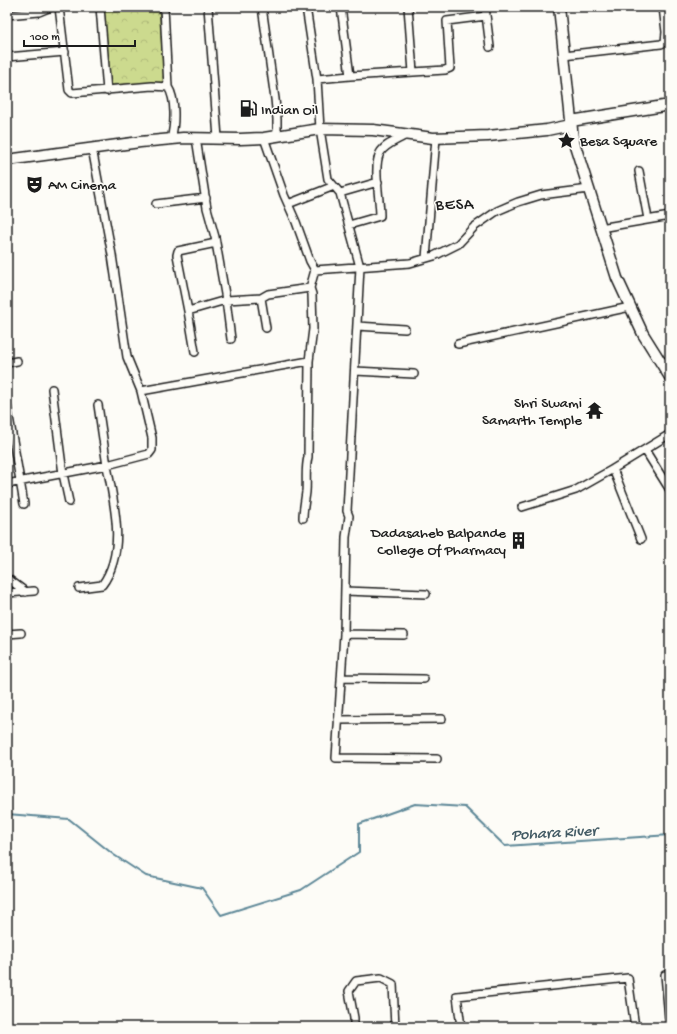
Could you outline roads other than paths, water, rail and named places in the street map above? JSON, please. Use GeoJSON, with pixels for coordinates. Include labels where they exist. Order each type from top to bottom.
{"type":"FeatureCollection","features":[{"type":"Feature","properties":{"kind":"street"},"geometry":{"type":"LineString","coordinates":[[7,15],[39,12],[51,7]]}},
{"type":"Feature","properties":{"kind":"street"},"geometry":{"type":"LineString","coordinates":[[58,7],[69,90],[72,94],[152,86],[168,86]]}},
{"type":"Feature","properties":{"kind":"street"},"geometry":{"type":"LineString","coordinates":[[100,7],[107,91]]}},
{"type":"Feature","properties":{"kind":"street"},"geometry":{"type":"LineString","coordinates":[[164,7],[168,86],[171,92],[174,117],[174,131],[171,139]]}},
{"type":"Feature","properties":{"kind":"street"},"geometry":{"type":"LineString","coordinates":[[208,7],[218,138]]}},
{"type":"Feature","properties":{"kind":"street"},"geometry":{"type":"LineString","coordinates":[[262,7],[275,99],[277,136]]}},
{"type":"Feature","properties":{"kind":"street"},"geometry":{"type":"LineString","coordinates":[[306,7],[317,79],[320,129],[328,179],[340,193],[360,268],[347,511],[349,516],[346,537],[344,634],[336,758],[437,759]]}},
{"type":"Feature","properties":{"kind":"street"},"geometry":{"type":"LineString","coordinates":[[341,7],[350,76]]}},
{"type":"Feature","properties":{"kind":"street"},"geometry":{"type":"LineString","coordinates":[[408,7],[413,72]]}},
{"type":"Feature","properties":{"kind":"street"},"geometry":{"type":"LineString","coordinates":[[485,7],[490,47]]}},
{"type":"Feature","properties":{"kind":"street"},"geometry":{"type":"LineString","coordinates":[[559,7],[573,139],[617,278],[643,334],[666,362],[670,377]]}},
{"type":"Feature","properties":{"kind":"street"},"geometry":{"type":"LineString","coordinates":[[564,55],[661,44],[665,42],[666,32],[663,7]]}},
{"type":"Feature","properties":{"kind":"street"},"geometry":{"type":"LineString","coordinates":[[317,79],[445,70],[450,68],[447,21],[486,16]]}},
{"type":"Feature","properties":{"kind":"street"},"geometry":{"type":"LineString","coordinates":[[7,57],[64,52]]}},
{"type":"Feature","properties":{"kind":"street"},"geometry":{"type":"LineString","coordinates":[[7,160],[171,139],[264,138],[320,129],[373,130],[436,138],[488,136],[548,130],[571,123],[670,105]]}},
{"type":"Feature","properties":{"kind":"street"},"geometry":{"type":"LineString","coordinates":[[350,226],[380,216],[377,166],[380,153],[386,147],[406,135]]}},
{"type":"Feature","properties":{"kind":"street"},"geometry":{"type":"LineString","coordinates":[[196,138],[226,300],[231,339]]}},
{"type":"Feature","properties":{"kind":"street"},"geometry":{"type":"LineString","coordinates":[[264,138],[310,261],[315,270],[310,288],[312,294],[313,330],[309,361],[308,457],[305,469],[306,493],[303,503],[303,518]]}},
{"type":"Feature","properties":{"kind":"street"},"geometry":{"type":"LineString","coordinates":[[426,258],[436,138]]}},
{"type":"Feature","properties":{"kind":"street"},"geometry":{"type":"LineString","coordinates":[[7,484],[107,465],[149,454],[152,450],[152,438],[141,391],[126,357],[112,255],[92,148]]}},
{"type":"Feature","properties":{"kind":"street"},"geometry":{"type":"LineString","coordinates":[[639,171],[648,219]]}},
{"type":"Feature","properties":{"kind":"street"},"geometry":{"type":"LineString","coordinates":[[340,193],[378,182]]}},
{"type":"Feature","properties":{"kind":"street"},"geometry":{"type":"LineString","coordinates":[[288,204],[334,186]]}},
{"type":"Feature","properties":{"kind":"street"},"geometry":{"type":"LineString","coordinates":[[315,270],[360,268],[410,263],[426,258],[458,244],[474,227],[496,211],[541,195],[589,189]]}},
{"type":"Feature","properties":{"kind":"street"},"geometry":{"type":"LineString","coordinates":[[156,204],[206,198]]}},
{"type":"Feature","properties":{"kind":"street"},"geometry":{"type":"LineString","coordinates":[[600,228],[670,216]]}},
{"type":"Feature","properties":{"kind":"street"},"geometry":{"type":"LineString","coordinates":[[195,352],[176,255],[178,251],[216,243]]}},
{"type":"Feature","properties":{"kind":"street"},"geometry":{"type":"LineString","coordinates":[[188,311],[226,300],[262,298],[268,294],[310,288]]}},
{"type":"Feature","properties":{"kind":"street"},"geometry":{"type":"LineString","coordinates":[[262,298],[266,328]]}},
{"type":"Feature","properties":{"kind":"street"},"geometry":{"type":"LineString","coordinates":[[458,344],[630,307]]}},
{"type":"Feature","properties":{"kind":"street"},"geometry":{"type":"LineString","coordinates":[[357,326],[405,329]]}},
{"type":"Feature","properties":{"kind":"street"},"geometry":{"type":"LineString","coordinates":[[141,391],[309,361]]}},
{"type":"Feature","properties":{"kind":"street"},"geometry":{"type":"LineString","coordinates":[[7,363],[17,362]]}},
{"type":"Feature","properties":{"kind":"street"},"geometry":{"type":"LineString","coordinates":[[355,371],[414,374]]}},
{"type":"Feature","properties":{"kind":"street"},"geometry":{"type":"LineString","coordinates":[[52,389],[69,502]]}},
{"type":"Feature","properties":{"kind":"street"},"geometry":{"type":"LineString","coordinates":[[79,588],[102,585],[107,578],[114,561],[116,514],[98,405]]}},
{"type":"Feature","properties":{"kind":"street"},"geometry":{"type":"LineString","coordinates":[[7,406],[24,504]]}},
{"type":"Feature","properties":{"kind":"street"},"geometry":{"type":"LineString","coordinates":[[522,507],[576,490],[670,434]]}},
{"type":"Feature","properties":{"kind":"street"},"geometry":{"type":"LineString","coordinates":[[645,450],[670,490]]}},
{"type":"Feature","properties":{"kind":"street"},"geometry":{"type":"LineString","coordinates":[[613,469],[641,539]]}},
{"type":"Feature","properties":{"kind":"street"},"geometry":{"type":"LineString","coordinates":[[7,578],[30,592],[7,593]]}},
{"type":"Feature","properties":{"kind":"street"},"geometry":{"type":"LineString","coordinates":[[345,591],[426,594]]}},
{"type":"Feature","properties":{"kind":"street"},"geometry":{"type":"LineString","coordinates":[[7,634],[21,633]]}},
{"type":"Feature","properties":{"kind":"street"},"geometry":{"type":"LineString","coordinates":[[344,634],[404,635]]}},
{"type":"Feature","properties":{"kind":"street"},"geometry":{"type":"LineString","coordinates":[[341,678],[424,679]]}},
{"type":"Feature","properties":{"kind":"street"},"geometry":{"type":"LineString","coordinates":[[338,720],[442,719]]}},
{"type":"Feature","properties":{"kind":"street"},"geometry":{"type":"LineString","coordinates":[[665,975],[670,1018],[669,1027]]}},
{"type":"Feature","properties":{"kind":"street"},"geometry":{"type":"LineString","coordinates":[[354,1027],[354,1018],[349,991],[356,981],[381,978],[393,984],[395,1027]]}},
{"type":"Feature","properties":{"kind":"street"},"geometry":{"type":"LineString","coordinates":[[461,1027],[457,996],[628,978],[635,1027]]}},
{"type":"Feature","properties":{"kind":"waterway","name":"Pohara River"},"geometry":{"type":"LineString","coordinates":[[7,814],[69,819],[114,855],[146,876],[202,888],[221,915],[301,890],[359,852],[359,824],[415,804],[465,807],[505,846],[670,835]]}},
{"type":"Feature","properties":{"kind":"place","name":"Indian Oil"},"geometry":{"type":"Point","coordinates":[248,109]}},
{"type":"Feature","properties":{"kind":"place","name":"Besa Square"},"geometry":{"type":"Point","coordinates":[567,140]}},
{"type":"Feature","properties":{"kind":"place","name":"AM Cinema"},"geometry":{"type":"Point","coordinates":[35,184]}},
{"type":"Feature","properties":{"kind":"place","name":"Shri Swami Samarth Temple"},"geometry":{"type":"Point","coordinates":[595,411]}},
{"type":"Feature","properties":{"kind":"place","name":"Dadasaheb Balpande College Of Pharmacy"},"geometry":{"type":"Point","coordinates":[519,541]}},
{"type":"Feature","properties":{"kind":"district","name":"BESA"},"geometry":{"type":"Point","coordinates":[455,203]}}]}
